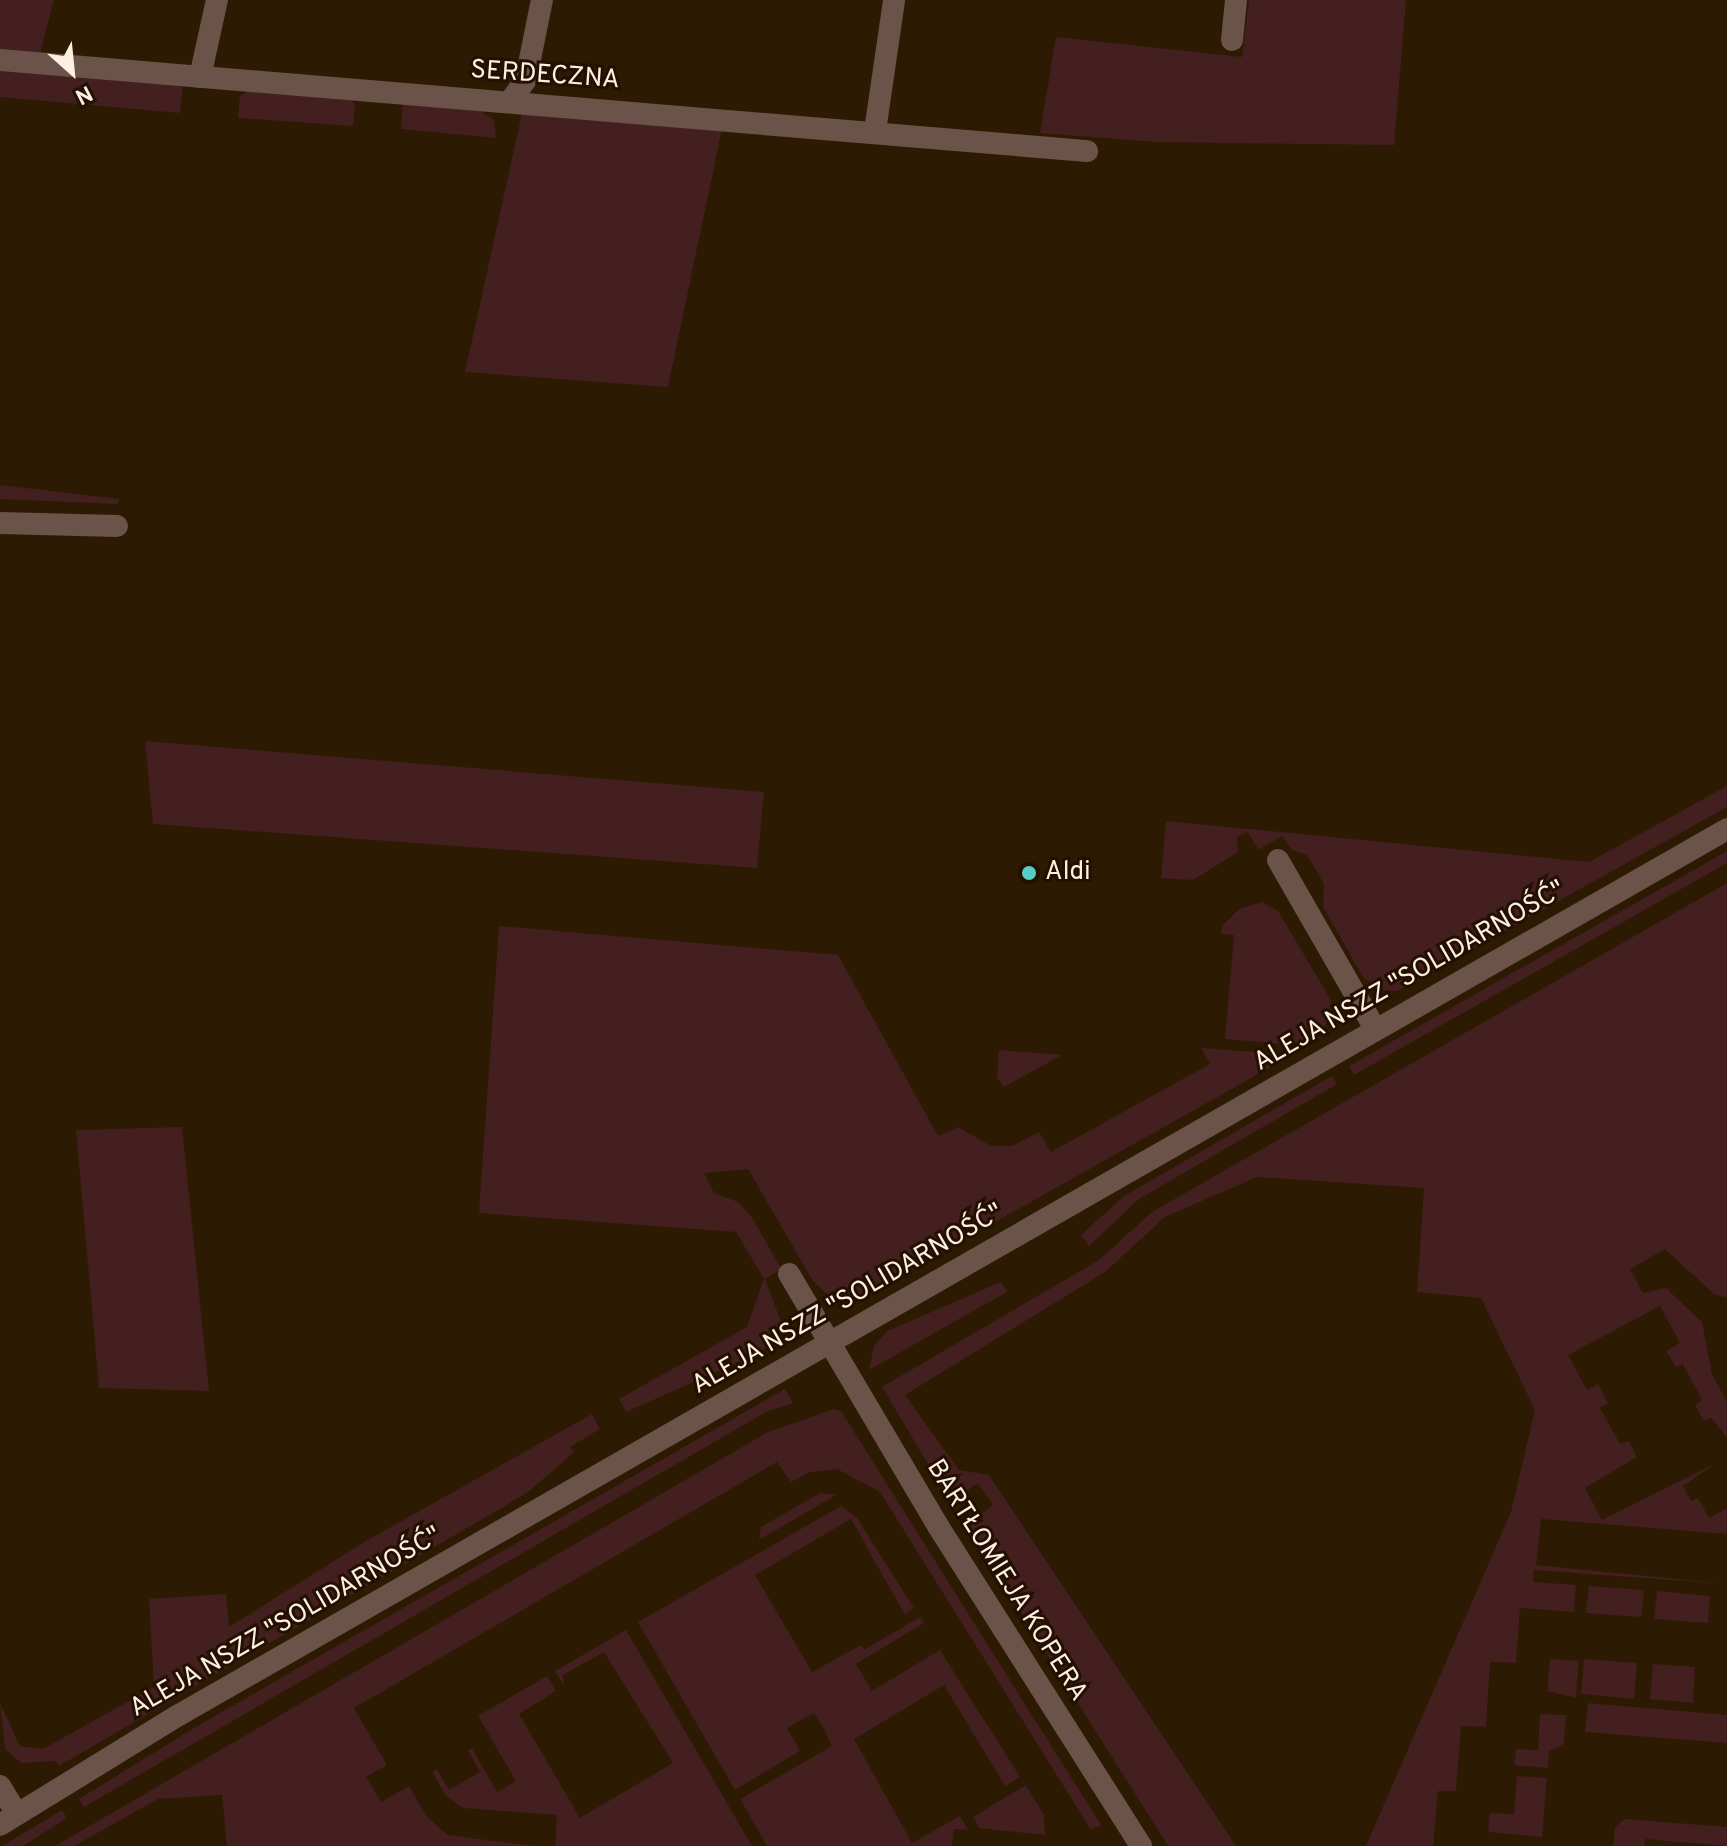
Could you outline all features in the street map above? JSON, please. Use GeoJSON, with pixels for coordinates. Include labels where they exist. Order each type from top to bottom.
{"type":"FeatureCollection","features":[{"type":"Feature","properties":{"kind":"street"},"geometry":{"type":"LineString","coordinates":[[200,77],[217,0]]}},
{"type":"Feature","properties":{"kind":"street"},"geometry":{"type":"LineString","coordinates":[[511,100],[526,79],[542,0]]}},
{"type":"Feature","properties":{"kind":"street"},"geometry":{"type":"LineString","coordinates":[[875,131],[894,0]]}},
{"type":"Feature","properties":{"kind":"street"},"geometry":{"type":"LineString","coordinates":[[1232,40],[1236,0]]}},
{"type":"Feature","properties":{"kind":"street","name":"SERDECZNA"},"geometry":{"type":"LineString","coordinates":[[0,60],[511,100],[1087,151]]}},
{"type":"Feature","properties":{"kind":"street"},"geometry":{"type":"LineString","coordinates":[[0,523],[117,526]]}},
{"type":"Feature","properties":{"kind":"street","name":"ALEJA NSZZ \"SOLIDARNOŚĆ\""},"geometry":{"type":"LineString","coordinates":[[8,1819],[829,1343],[1727,829]]}},
{"type":"Feature","properties":{"kind":"street"},"geometry":{"type":"LineString","coordinates":[[1278,860],[1375,1029]]}},
{"type":"Feature","properties":{"kind":"street","name":"BARTŁOMIEJA KOPERA"},"geometry":{"type":"LineString","coordinates":[[789,1274],[1141,1846]]}},
{"type":"Feature","properties":{"kind":"street"},"geometry":{"type":"LineString","coordinates":[[0,1786],[8,1819]]}},
{"type":"Feature","properties":{"kind":"shaded area"},"geometry":{"type":"Polygon","coordinates":[[[0,0],[54,0],[40,53],[0,50],[0,0]]]}},
{"type":"Feature","properties":{"kind":"shaded area"},"geometry":{"type":"Polygon","coordinates":[[[1249,0],[1406,0],[1394,145],[1157,142],[1040,133],[1056,37],[1242,57],[1249,0]]]}},
{"type":"Feature","properties":{"kind":"shaded area"},"geometry":{"type":"Polygon","coordinates":[[[0,67],[183,84],[180,113],[0,97],[0,67]]]}},
{"type":"Feature","properties":{"kind":"shaded area"},"geometry":{"type":"Polygon","coordinates":[[[251,89],[349,99],[355,104],[353,126],[238,118],[240,96],[251,89]]]}},
{"type":"Feature","properties":{"kind":"shaded area"},"geometry":{"type":"Polygon","coordinates":[[[403,100],[476,108],[494,120],[496,138],[401,129],[403,100]]]}},
{"type":"Feature","properties":{"kind":"shaded area"},"geometry":{"type":"Polygon","coordinates":[[[522,113],[722,129],[668,387],[465,372],[522,113]]]}},
{"type":"Feature","properties":{"kind":"shaded area"},"geometry":{"type":"Polygon","coordinates":[[[0,485],[119,499],[118,504],[0,499],[0,485]]]}},
{"type":"Feature","properties":{"kind":"shaded area"},"geometry":{"type":"Polygon","coordinates":[[[145,741],[764,792],[757,868],[153,824],[145,741]]]}},
{"type":"Feature","properties":{"kind":"shaded area"},"geometry":{"type":"Polygon","coordinates":[[[1727,786],[1727,807],[1397,991],[1380,990],[1363,977],[1323,907],[1324,884],[1307,855],[1292,850],[1282,836],[1258,850],[1248,832],[1237,837],[1238,852],[1193,880],[1161,878],[1166,821],[1589,862],[1727,786]]]}},
{"type":"Feature","properties":{"kind":"shaded area"},"geometry":{"type":"Polygon","coordinates":[[[1727,851],[1727,863],[1354,1075],[1349,1066],[1727,851]]]}},
{"type":"Feature","properties":{"kind":"shaded area"},"geometry":{"type":"Polygon","coordinates":[[[1727,883],[1727,1298],[1714,1294],[1665,1249],[1630,1269],[1643,1293],[1666,1288],[1702,1322],[1712,1374],[1727,1402],[1727,1437],[1711,1418],[1704,1421],[1695,1405],[1702,1400],[1683,1364],[1676,1367],[1666,1351],[1680,1343],[1660,1306],[1568,1355],[1587,1390],[1598,1384],[1608,1403],[1600,1408],[1620,1444],[1629,1441],[1637,1457],[1585,1488],[1602,1520],[1716,1463],[1683,1486],[1691,1501],[1698,1498],[1709,1518],[1727,1508],[1727,1534],[1541,1519],[1536,1565],[1727,1584],[1534,1570],[1533,1582],[1576,1585],[1574,1612],[1520,1608],[1516,1663],[1490,1662],[1486,1727],[1461,1726],[1456,1791],[1438,1791],[1433,1846],[1366,1846],[1511,1512],[1535,1410],[1481,1298],[1417,1292],[1424,1188],[1257,1177],[1165,1217],[1105,1272],[905,1395],[959,1470],[989,1475],[1236,1846],[1168,1846],[966,1525],[993,1505],[978,1483],[950,1501],[882,1387],[1099,1260],[1152,1212],[1727,883]]]}},
{"type":"Feature","properties":{"kind":"shaded area"},"geometry":{"type":"Polygon","coordinates":[[[1262,902],[1278,911],[1331,1000],[1328,1023],[1296,1045],[1225,1039],[1234,935],[1221,934],[1222,926],[1239,909],[1262,902]]]}},
{"type":"Feature","properties":{"kind":"shaded area"},"geometry":{"type":"Polygon","coordinates":[[[499,926],[838,955],[938,1136],[958,1127],[991,1146],[1012,1146],[1039,1132],[1051,1152],[1210,1064],[1201,1048],[1282,1054],[1285,1059],[853,1302],[831,1298],[813,1281],[748,1169],[704,1173],[714,1193],[738,1202],[753,1219],[781,1269],[765,1279],[782,1324],[770,1345],[756,1354],[626,1412],[619,1399],[747,1327],[764,1279],[736,1232],[479,1213],[499,926]]]}},
{"type":"Feature","properties":{"kind":"shaded area"},"geometry":{"type":"Polygon","coordinates":[[[999,1050],[1062,1055],[1004,1087],[997,1077],[999,1050]]]}},
{"type":"Feature","properties":{"kind":"shaded area"},"geometry":{"type":"Polygon","coordinates":[[[1332,1076],[1337,1084],[1139,1199],[1089,1246],[1081,1235],[1124,1196],[1332,1076]]]}},
{"type":"Feature","properties":{"kind":"shaded area"},"geometry":{"type":"Polygon","coordinates":[[[182,1127],[209,1391],[99,1388],[76,1130],[182,1127]]]}},
{"type":"Feature","properties":{"kind":"shaded area"},"geometry":{"type":"Polygon","coordinates":[[[1001,1282],[1007,1292],[869,1370],[874,1346],[887,1331],[1001,1282]]]}},
{"type":"Feature","properties":{"kind":"shaded area"},"geometry":{"type":"Polygon","coordinates":[[[785,1389],[793,1403],[766,1412],[84,1807],[79,1799],[194,1728],[785,1389]]]}},
{"type":"Feature","properties":{"kind":"shaded area"},"geometry":{"type":"Polygon","coordinates":[[[834,1409],[841,1411],[1101,1825],[1091,1830],[880,1492],[837,1469],[810,1472],[791,1482],[777,1462],[354,1708],[387,1765],[366,1777],[381,1802],[409,1786],[427,1817],[448,1835],[533,1846],[227,1846],[222,1795],[158,1799],[74,1846],[55,1846],[768,1432],[834,1409]]]}},
{"type":"Feature","properties":{"kind":"shaded area"},"geometry":{"type":"Polygon","coordinates":[[[592,1414],[600,1429],[570,1447],[574,1452],[527,1493],[59,1766],[56,1761],[21,1763],[5,1749],[0,1703],[20,1746],[43,1749],[154,1687],[149,1599],[226,1594],[229,1627],[366,1541],[592,1414]]]}},
{"type":"Feature","properties":{"kind":"shaded area"},"geometry":{"type":"Polygon","coordinates":[[[820,1493],[836,1495],[759,1540],[761,1527],[820,1493]]]}},
{"type":"Feature","properties":{"kind":"shaded area"},"geometry":{"type":"Polygon","coordinates":[[[841,1506],[857,1518],[914,1608],[905,1615],[851,1519],[755,1575],[812,1672],[861,1645],[864,1650],[920,1617],[924,1623],[856,1664],[872,1691],[940,1650],[1020,1777],[1005,1786],[944,1685],[854,1739],[912,1843],[960,1816],[968,1830],[954,1829],[952,1846],[767,1846],[740,1799],[832,1746],[825,1731],[814,1713],[787,1728],[800,1751],[735,1790],[638,1622],[841,1506]]]}},
{"type":"Feature","properties":{"kind":"shaded area"},"geometry":{"type":"Polygon","coordinates":[[[1589,1586],[1644,1590],[1641,1617],[1586,1613],[1589,1586]]]}},
{"type":"Feature","properties":{"kind":"shaded area"},"geometry":{"type":"Polygon","coordinates":[[[1657,1591],[1710,1596],[1708,1623],[1654,1619],[1657,1591]]]}},
{"type":"Feature","properties":{"kind":"shaded area"},"geometry":{"type":"Polygon","coordinates":[[[626,1630],[752,1846],[555,1846],[557,1815],[463,1808],[447,1797],[432,1772],[437,1769],[449,1790],[480,1772],[468,1751],[472,1748],[497,1792],[516,1781],[478,1716],[547,1676],[556,1691],[519,1714],[580,1818],[673,1763],[604,1652],[563,1675],[564,1686],[555,1671],[626,1630]]]}},
{"type":"Feature","properties":{"kind":"shaded area"},"geometry":{"type":"Polygon","coordinates":[[[1550,1659],[1579,1661],[1576,1698],[1547,1691],[1550,1659]]]}},
{"type":"Feature","properties":{"kind":"shaded area"},"geometry":{"type":"Polygon","coordinates":[[[1584,1659],[1637,1663],[1634,1699],[1581,1694],[1584,1659]]]}},
{"type":"Feature","properties":{"kind":"shaded area"},"geometry":{"type":"Polygon","coordinates":[[[1653,1664],[1695,1667],[1693,1703],[1650,1699],[1653,1664]]]}},
{"type":"Feature","properties":{"kind":"shaded area"},"geometry":{"type":"Polygon","coordinates":[[[1588,1703],[1727,1715],[1727,1743],[1585,1732],[1588,1703]]]}},
{"type":"Feature","properties":{"kind":"shaded area"},"geometry":{"type":"Polygon","coordinates":[[[1540,1714],[1566,1715],[1564,1744],[1549,1751],[1548,1768],[1514,1765],[1516,1749],[1538,1750],[1540,1714]]]}},
{"type":"Feature","properties":{"kind":"shaded area"},"geometry":{"type":"Polygon","coordinates":[[[1517,1776],[1547,1778],[1542,1837],[1488,1832],[1490,1813],[1514,1814],[1517,1776]]]}},
{"type":"Feature","properties":{"kind":"shaded area"},"geometry":{"type":"Polygon","coordinates":[[[1026,1785],[1044,1815],[1045,1835],[979,1828],[973,1817],[1026,1785]]]}},
{"type":"Feature","properties":{"kind":"shaded area"},"geometry":{"type":"Polygon","coordinates":[[[62,1810],[67,1818],[23,1846],[2,1846],[62,1810]]]}},
{"type":"Feature","properties":{"kind":"shaded area"},"geometry":{"type":"Polygon","coordinates":[[[1625,1819],[1727,1827],[1727,1846],[1645,1839],[1644,1846],[1613,1846],[1615,1827],[1625,1819]]]}},
{"type":"Feature","properties":{"kind":"place","name":"Aldi"},"geometry":{"type":"Point","coordinates":[1029,873]}}]}
